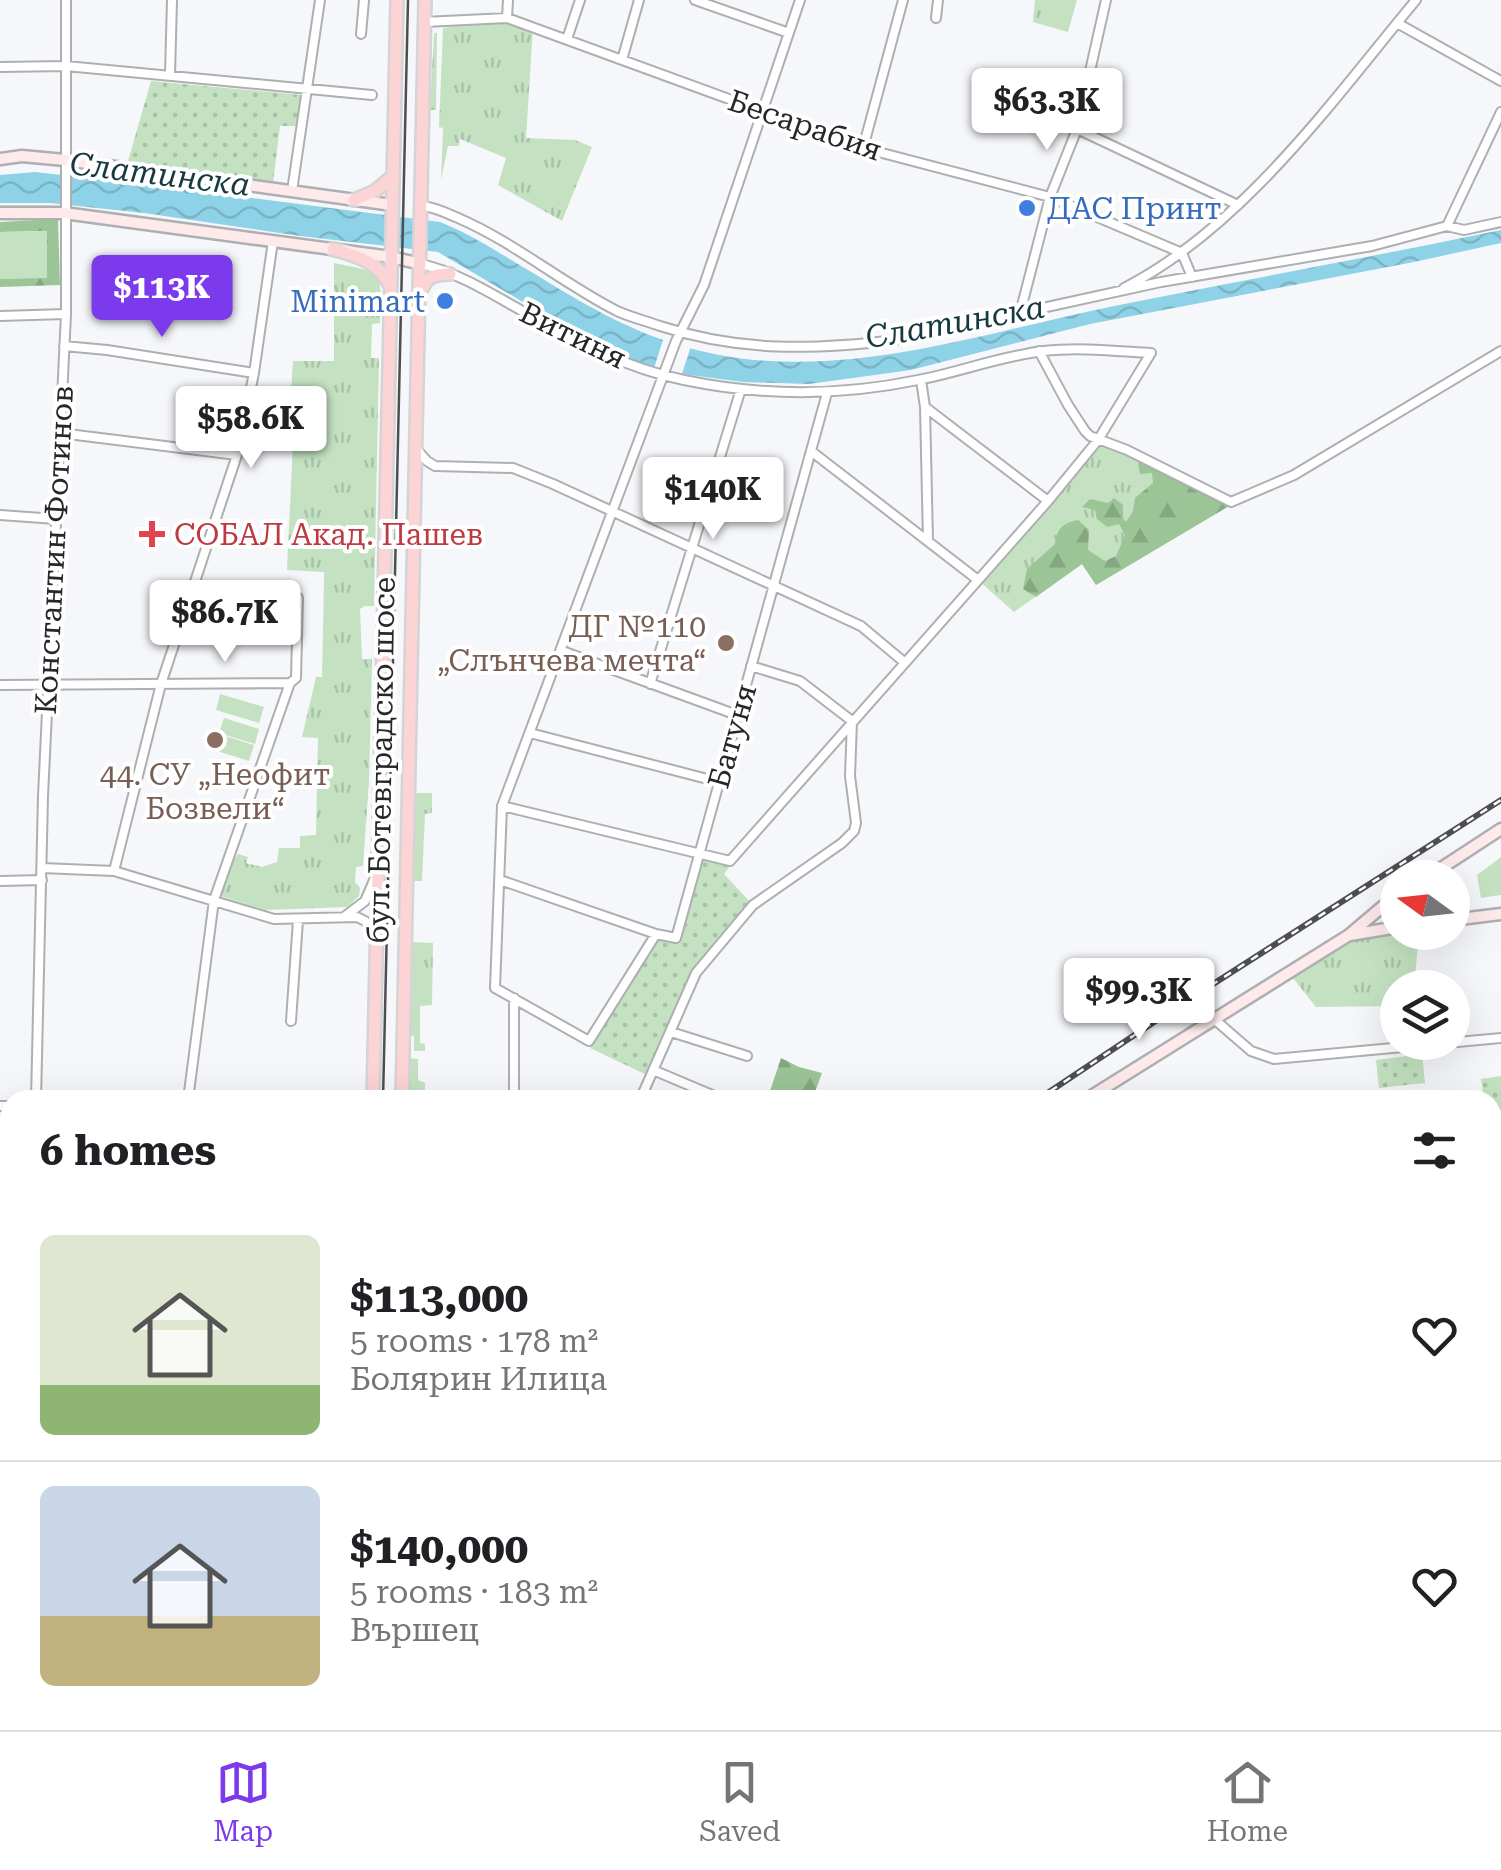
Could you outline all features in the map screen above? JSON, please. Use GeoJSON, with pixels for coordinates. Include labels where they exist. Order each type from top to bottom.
{"type":"FeatureCollection","features":[{"type":"Feature","properties":{"kind":"main road","name":"бул. Ботевградско шосе"},"geometry":{"type":"LineString","coordinates":[[373,1090],[397,0]]}},
{"type":"Feature","properties":{"kind":"main road","name":"бул. Ботевградско шосе"},"geometry":{"type":"LineString","coordinates":[[402,1090],[425,0]]}},
{"type":"Feature","properties":{"kind":"main road"},"geometry":{"type":"LineString","coordinates":[[354,200],[376,191],[393,176]]}},
{"type":"Feature","properties":{"kind":"main road"},"geometry":{"type":"LineString","coordinates":[[333,249],[378,268],[391,288]]}},
{"type":"Feature","properties":{"kind":"main road"},"geometry":{"type":"LineString","coordinates":[[420,298],[429,278],[450,274]]}},
{"type":"Feature","properties":{"kind":"street","name":"Константин Фотинов"},"geometry":{"type":"LineString","coordinates":[[36,1090],[48,685],[66,314],[66,0]]}},
{"type":"Feature","properties":{"kind":"street"},"geometry":{"type":"LineString","coordinates":[[170,76],[172,0]]}},
{"type":"Feature","properties":{"kind":"street"},"geometry":{"type":"LineString","coordinates":[[292,191],[320,0]]}},
{"type":"Feature","properties":{"kind":"street"},"geometry":{"type":"LineString","coordinates":[[361,34],[364,0]]}},
{"type":"Feature","properties":{"kind":"street"},"geometry":{"type":"LineString","coordinates":[[506,18],[508,0]]}},
{"type":"Feature","properties":{"kind":"street"},"geometry":{"type":"LineString","coordinates":[[567,39],[580,0]]}},
{"type":"Feature","properties":{"kind":"street"},"geometry":{"type":"LineString","coordinates":[[622,60],[638,0]]}},
{"type":"Feature","properties":{"kind":"street"},"geometry":{"type":"LineString","coordinates":[[695,0],[789,33]]}},
{"type":"Feature","properties":{"kind":"street"},"geometry":{"type":"LineString","coordinates":[[514,1090],[514,998],[495,988],[502,806],[678,337],[704,285],[800,0]]}},
{"type":"Feature","properties":{"kind":"street"},"geometry":{"type":"LineString","coordinates":[[863,148],[902,0]]}},
{"type":"Feature","properties":{"kind":"street"},"geometry":{"type":"LineString","coordinates":[[936,18],[938,0]]}},
{"type":"Feature","properties":{"kind":"street"},"geometry":{"type":"LineString","coordinates":[[1020,313],[1050,196],[1077,130],[1106,0]]}},
{"type":"Feature","properties":{"kind":"street"},"geometry":{"type":"LineString","coordinates":[[1116,292],[1182,253],[1238,205],[1286,155],[1416,0]]}},
{"type":"Feature","properties":{"kind":"street","name":"Бесарабия"},"geometry":{"type":"LineString","coordinates":[[424,22],[506,18],[863,148],[1050,196],[1182,253]]}},
{"type":"Feature","properties":{"kind":"street"},"geometry":{"type":"LineString","coordinates":[[1398,23],[1501,81]]}},
{"type":"Feature","properties":{"kind":"street"},"geometry":{"type":"LineString","coordinates":[[0,67],[66,66],[372,96]]}},
{"type":"Feature","properties":{"kind":"street"},"geometry":{"type":"LineString","coordinates":[[1447,226],[1501,112]]}},
{"type":"Feature","properties":{"kind":"street"},"geometry":{"type":"LineString","coordinates":[[1077,130],[1238,205]]}},
{"type":"Feature","properties":{"kind":"street"},"geometry":{"type":"LineString","coordinates":[[0,159],[22,156],[65,166],[392,205]]}},
{"type":"Feature","properties":{"kind":"street","name":"Витиня"},"geometry":{"type":"LineString","coordinates":[[422,206],[480,228],[620,312],[678,337],[775,348],[906,338],[1116,292],[1372,246],[1447,226],[1464,230],[1501,222]]}},
{"type":"Feature","properties":{"kind":"street","name":"Витиня"},"geometry":{"type":"LineString","coordinates":[[0,213],[64,210],[392,257],[474,284],[596,351],[665,374],[742,389],[827,393],[920,380],[1039,351],[1151,353],[1098,440]]}},
{"type":"Feature","properties":{"kind":"street"},"geometry":{"type":"LineString","coordinates":[[114,872],[161,684],[236,455],[254,373],[273,241]]}},
{"type":"Feature","properties":{"kind":"street"},"geometry":{"type":"LineString","coordinates":[[1182,253],[1192,277]]}},
{"type":"Feature","properties":{"kind":"street"},"geometry":{"type":"LineString","coordinates":[[0,316],[66,314]]}},
{"type":"Feature","properties":{"kind":"street"},"geometry":{"type":"LineString","coordinates":[[64,346],[254,373]]}},
{"type":"Feature","properties":{"kind":"street"},"geometry":{"type":"LineString","coordinates":[[1039,351],[1085,431],[1232,502],[1294,475],[1501,351]]}},
{"type":"Feature","properties":{"kind":"street"},"geometry":{"type":"LineString","coordinates":[[920,380],[925,407],[928,540]]}},
{"type":"Feature","properties":{"kind":"street"},"geometry":{"type":"LineString","coordinates":[[650,684],[742,389]]}},
{"type":"Feature","properties":{"kind":"street","name":"Батуня"},"geometry":{"type":"LineString","coordinates":[[514,998],[589,1041],[656,934],[676,938],[827,393]]}},
{"type":"Feature","properties":{"kind":"street"},"geometry":{"type":"LineString","coordinates":[[925,407],[1048,501]]}},
{"type":"Feature","properties":{"kind":"street"},"geometry":{"type":"LineString","coordinates":[[60,433],[236,455]]}},
{"type":"Feature","properties":{"kind":"street"},"geometry":{"type":"LineString","coordinates":[[502,806],[730,861],[1098,440]]}},
{"type":"Feature","properties":{"kind":"street"},"geometry":{"type":"LineString","coordinates":[[416,448],[434,466]]}},
{"type":"Feature","properties":{"kind":"street"},"geometry":{"type":"LineString","coordinates":[[811,451],[978,580]]}},
{"type":"Feature","properties":{"kind":"street"},"geometry":{"type":"LineString","coordinates":[[415,486],[423,471],[434,466],[513,468],[861,626],[904,662]]}},
{"type":"Feature","properties":{"kind":"street"},"geometry":{"type":"LineString","coordinates":[[0,515],[56,519]]}},
{"type":"Feature","properties":{"kind":"street"},"geometry":{"type":"LineString","coordinates":[[189,1090],[214,900],[290,684],[296,678],[298,598]]}},
{"type":"Feature","properties":{"kind":"street"},"geometry":{"type":"LineString","coordinates":[[562,651],[737,715]]}},
{"type":"Feature","properties":{"kind":"street"},"geometry":{"type":"LineString","coordinates":[[751,666],[800,681],[852,722]]}},
{"type":"Feature","properties":{"kind":"street"},"geometry":{"type":"LineString","coordinates":[[0,685],[290,684]]}},
{"type":"Feature","properties":{"kind":"street"},"geometry":{"type":"LineString","coordinates":[[644,1090],[696,972],[734,925],[753,905],[854,832],[852,722]]}},
{"type":"Feature","properties":{"kind":"street"},"geometry":{"type":"LineString","coordinates":[[530,733],[718,782]]}},
{"type":"Feature","properties":{"kind":"street"},"geometry":{"type":"LineString","coordinates":[[1453,860],[1501,828]]}},
{"type":"Feature","properties":{"kind":"street"},"geometry":{"type":"LineString","coordinates":[[42,868],[114,872],[274,919],[357,917],[377,934]]}},
{"type":"Feature","properties":{"kind":"street"},"geometry":{"type":"LineString","coordinates":[[344,917],[364,900],[378,870]]}},
{"type":"Feature","properties":{"kind":"street"},"geometry":{"type":"LineString","coordinates":[[0,882],[42,880]]}},
{"type":"Feature","properties":{"kind":"street"},"geometry":{"type":"LineString","coordinates":[[500,880],[656,934]]}},
{"type":"Feature","properties":{"kind":"street"},"geometry":{"type":"LineString","coordinates":[[1101,1090],[1349,935],[1380,908]]}},
{"type":"Feature","properties":{"kind":"street"},"geometry":{"type":"LineString","coordinates":[[1470,918],[1501,914]]}},
{"type":"Feature","properties":{"kind":"street"},"geometry":{"type":"LineString","coordinates":[[291,1021],[298,920]]}},
{"type":"Feature","properties":{"kind":"street"},"geometry":{"type":"LineString","coordinates":[[1349,935],[1380,930]]}},
{"type":"Feature","properties":{"kind":"street"},"geometry":{"type":"LineString","coordinates":[[1214,1019],[1251,1052],[1274,1059],[1501,1038]]}},
{"type":"Feature","properties":{"kind":"street"},"geometry":{"type":"LineString","coordinates":[[671,1032],[747,1056]]}},
{"type":"Feature","properties":{"kind":"street"},"geometry":{"type":"LineString","coordinates":[[653,1070],[700,1090]]}},
{"type":"Feature","properties":{"kind":"green space"},"geometry":{"type":"Polygon","coordinates":[[[1035,0],[1077,0],[1068,32],[1033,22],[1035,0]]]}},
{"type":"Feature","properties":{"kind":"green space"},"geometry":{"type":"Polygon","coordinates":[[[507,18],[533,27],[526,138],[575,140],[592,147],[562,221],[498,185],[506,158],[460,139],[459,146],[448,146],[441,180],[443,28],[507,18]]]}},
{"type":"Feature","properties":{"kind":"green space"},"geometry":{"type":"Polygon","coordinates":[[[434,33],[436,110],[430,110],[434,33]]]}},
{"type":"Feature","properties":{"kind":"green space"},"geometry":{"type":"Polygon","coordinates":[[[151,81],[302,95],[296,126],[280,126],[273,183],[128,161],[151,81]]]}},
{"type":"Feature","properties":{"kind":"green space"},"geometry":{"type":"Polygon","coordinates":[[[58,219],[60,285],[0,287],[0,279],[47,277],[46,231],[0,232],[0,222],[58,219]]]}},
{"type":"Feature","properties":{"kind":"green space"},"geometry":{"type":"Polygon","coordinates":[[[47,231],[47,278],[0,279],[0,232],[47,231]]]}},
{"type":"Feature","properties":{"kind":"green space"},"geometry":{"type":"Polygon","coordinates":[[[334,263],[372,273],[381,293],[380,323],[372,324],[371,358],[379,358],[374,606],[360,609],[362,659],[372,659],[363,866],[356,867],[359,896],[347,907],[265,910],[221,896],[238,854],[248,857],[246,863],[262,867],[277,862],[279,848],[300,848],[300,836],[316,835],[318,738],[302,737],[316,677],[322,677],[324,572],[287,570],[294,422],[290,408],[293,361],[334,361],[334,263]]]}},
{"type":"Feature","properties":{"kind":"green space"},"geometry":{"type":"Polygon","coordinates":[[[1098,440],[1231,502],[1096,585],[1082,564],[1014,612],[978,580],[1098,440]]]}},
{"type":"Feature","properties":{"kind":"green space"},"geometry":{"type":"Polygon","coordinates":[[[1141,460],[1229,506],[1096,585],[1082,564],[1036,597],[1023,589],[1027,569],[1055,544],[1059,530],[1068,523],[1078,520],[1089,530],[1088,550],[1105,561],[1116,556],[1125,535],[1119,524],[1107,527],[1097,519],[1095,510],[1082,507],[1090,499],[1108,503],[1114,498],[1123,505],[1126,522],[1135,498],[1153,483],[1152,473],[1140,474],[1141,460]]]}},
{"type":"Feature","properties":{"kind":"green space"},"geometry":{"type":"Polygon","coordinates":[[[220,694],[264,707],[259,723],[216,710],[220,694]]]}},
{"type":"Feature","properties":{"kind":"green space"},"geometry":{"type":"Polygon","coordinates":[[[224,718],[259,729],[255,744],[219,733],[224,718]]]}},
{"type":"Feature","properties":{"kind":"green space"},"geometry":{"type":"Polygon","coordinates":[[[219,734],[254,745],[249,761],[214,750],[219,734]]]}},
{"type":"Feature","properties":{"kind":"green space"},"geometry":{"type":"Polygon","coordinates":[[[416,793],[432,793],[432,813],[425,814],[422,881],[412,881],[416,793]]]}},
{"type":"Feature","properties":{"kind":"green space"},"geometry":{"type":"Polygon","coordinates":[[[1501,857],[1501,895],[1481,898],[1477,875],[1501,857]]]}},
{"type":"Feature","properties":{"kind":"green space"},"geometry":{"type":"Polygon","coordinates":[[[699,859],[730,866],[724,874],[753,905],[696,973],[651,1077],[590,1048],[659,939],[676,943],[699,859]]]}},
{"type":"Feature","properties":{"kind":"green space"},"geometry":{"type":"Polygon","coordinates":[[[1380,930],[1380,950],[1417,950],[1416,970],[1380,970],[1380,1006],[1316,1007],[1288,972],[1349,935],[1380,930]]]}},
{"type":"Feature","properties":{"kind":"green space"},"geometry":{"type":"Polygon","coordinates":[[[411,942],[433,943],[432,1005],[420,1006],[420,1043],[425,1044],[425,1051],[414,1051],[414,1036],[410,1035],[411,942]]]}},
{"type":"Feature","properties":{"kind":"green space"},"geometry":{"type":"Polygon","coordinates":[[[409,1058],[418,1059],[418,1080],[425,1083],[425,1090],[408,1090],[409,1058]]]}},
{"type":"Feature","properties":{"kind":"green space"},"geometry":{"type":"Polygon","coordinates":[[[781,1058],[822,1073],[816,1090],[770,1090],[781,1058]]]}},
{"type":"Feature","properties":{"kind":"green space"},"geometry":{"type":"Polygon","coordinates":[[[1376,1060],[1423,1060],[1425,1083],[1379,1088],[1376,1060]]]}},
{"type":"Feature","properties":{"kind":"green space"},"geometry":{"type":"Polygon","coordinates":[[[1501,1076],[1501,1090],[1483,1090],[1481,1079],[1501,1076]]]}},
{"type":"Feature","properties":{"kind":"water"},"geometry":{"type":"Polygon","coordinates":[[[35,172],[440,222],[647,334],[742,359],[796,362],[903,352],[1501,230],[1501,243],[1090,324],[911,370],[809,384],[743,382],[682,374],[594,344],[438,252],[144,213],[50,203],[0,203],[0,175],[35,172]]]}},
{"type":"Feature","properties":{"kind":"pier"},"geometry":{"type":"Polygon","coordinates":[[[664,337],[691,346],[681,377],[654,368],[664,337]]]}},
{"type":"Feature","properties":{"kind":"tram line"},"geometry":{"type":"LineString","coordinates":[[383,1090],[408,0]]}},
{"type":"Feature","properties":{"kind":"railway"},"geometry":{"type":"LineString","coordinates":[[1052,1090],[1501,800]]}},
{"type":"Feature","properties":{"kind":"place","name":"ДАС Принт"},"geometry":{"type":"Point","coordinates":[1027,208]}},
{"type":"Feature","properties":{"kind":"place","name":"Minimart"},"geometry":{"type":"Point","coordinates":[445,301]}},
{"type":"Feature","properties":{"kind":"place","name":"СОБАЛ Акад. Пашев"},"geometry":{"type":"Point","coordinates":[152,534]}},
{"type":"Feature","properties":{"kind":"place","name":"ДГ №110 „Слънчева мечта“"},"geometry":{"type":"Point","coordinates":[726,643]}},
{"type":"Feature","properties":{"kind":"place","name":"44. СУ „Неофит Бозвели“"},"geometry":{"type":"Point","coordinates":[215,740]}},
{"type":"Feature","properties":{"kind":"water label","name":"Слатинска"},"geometry":{"type":"Point","coordinates":[160,174]}},
{"type":"Feature","properties":{"kind":"water label","name":"Слатинска"},"geometry":{"type":"Point","coordinates":[955,322]}}]}
